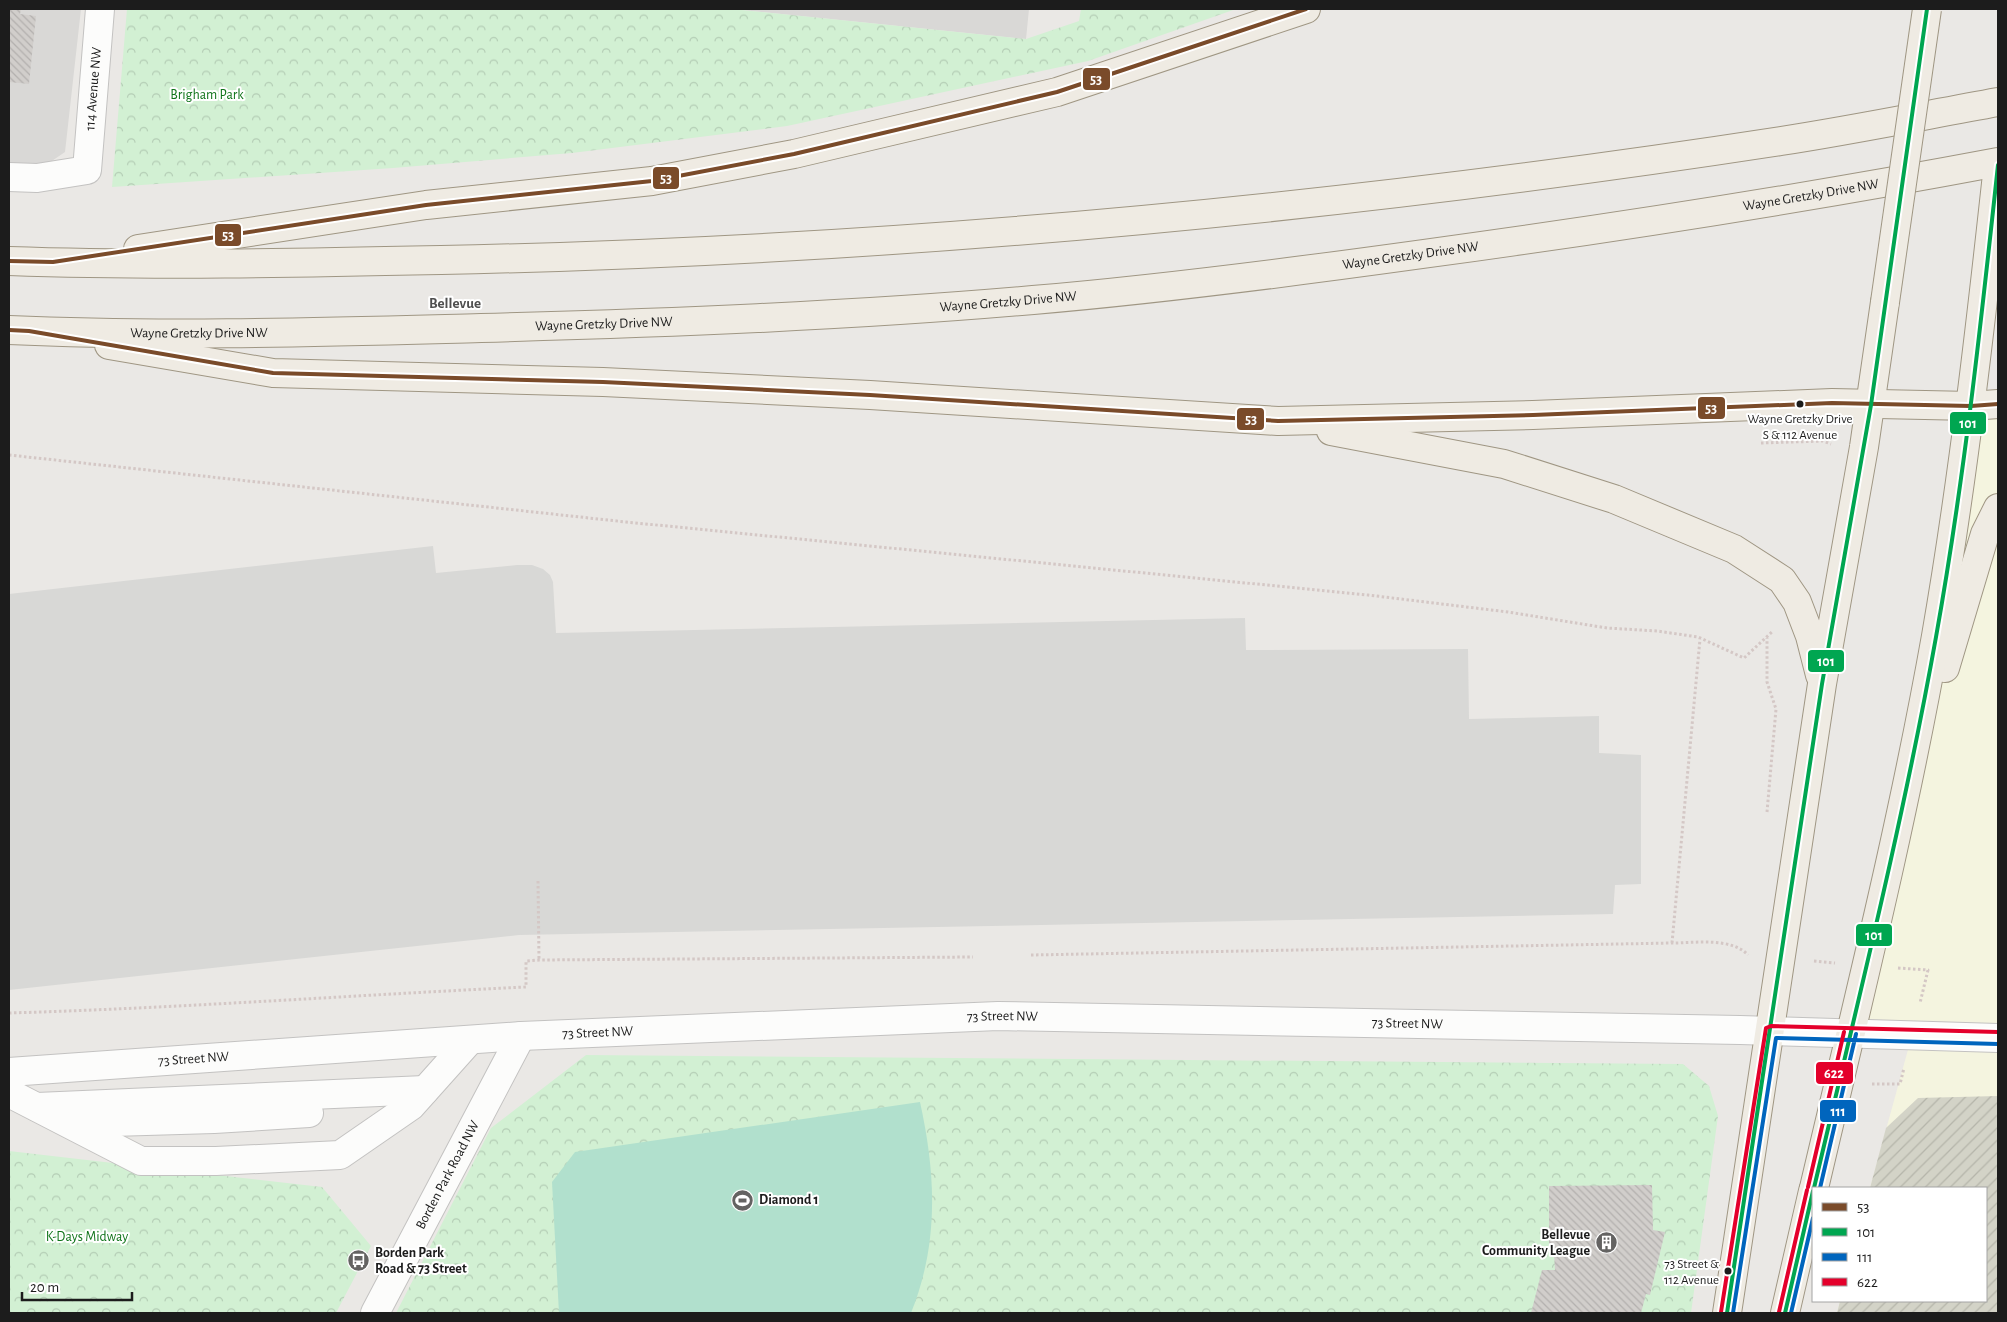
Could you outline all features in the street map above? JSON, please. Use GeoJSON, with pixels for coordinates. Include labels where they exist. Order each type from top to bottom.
{"type":"FeatureCollection","features":[{"type":"Feature","properties":{"kind":"main road"},"geometry":{"type":"LineString","coordinates":[[52,262],[426,205],[652,181],[794,154],[1057,92],[1306,9]]}},
{"type":"Feature","properties":{"kind":"main road"},"geometry":{"type":"LineString","coordinates":[[1727,1313],[1771,1032],[1822,684],[1871,405],[1927,9]]}},
{"type":"Feature","properties":{"kind":"main road"},"geometry":{"type":"LineString","coordinates":[[9,260],[52,262],[303,263],[566,258],[808,246],[1028,230],[1283,205],[1533,176],[1783,140],[1998,102]]}},
{"type":"Feature","properties":{"kind":"main road"},"geometry":{"type":"LineString","coordinates":[[1815,1187],[1850,1033],[1868,965],[1936,637],[1971,406],[1998,163]]}},
{"type":"Feature","properties":{"kind":"main road","name":"Wayne Gretzky Drive NW"},"geometry":{"type":"LineString","coordinates":[[19,331],[296,333],[562,326],[1034,300],[1303,271],[1551,237],[1798,199],[1998,163]]}},
{"type":"Feature","properties":{"kind":"main road"},"geometry":{"type":"LineString","coordinates":[[19,331],[273,373],[603,382],[860,394],[1278,420],[1533,415],[1832,404],[1971,406],[1998,404]]}},
{"type":"Feature","properties":{"kind":"main road"},"geometry":{"type":"LineString","coordinates":[[1278,420],[1504,464],[1614,499],[1734,548],[1782,580],[1797,602],[1810,636],[1822,684]]}},
{"type":"Feature","properties":{"kind":"main road"},"geometry":{"type":"LineString","coordinates":[[1912,759],[1948,660],[1985,534],[1998,508]]}},
{"type":"Feature","properties":{"kind":"main road"},"geometry":{"type":"LineString","coordinates":[[1785,1313],[1812,1198]]}},
{"type":"Feature","properties":{"kind":"street","name":"114 Avenue NW"},"geometry":{"type":"LineString","coordinates":[[9,177],[37,178],[87,170],[100,9]]}},
{"type":"Feature","properties":{"kind":"street","name":"73 Street NW"},"geometry":{"type":"LineString","coordinates":[[9,1072],[462,1049],[521,1036],[998,1016],[1850,1033],[1998,1038]]}},
{"type":"Feature","properties":{"kind":"street","name":"Borden Park Road NW"},"geometry":{"type":"LineString","coordinates":[[375,1313],[521,1036]]}},
{"type":"Feature","properties":{"kind":"street"},"geometry":{"type":"LineString","coordinates":[[9,1088],[462,1049]]}},
{"type":"Feature","properties":{"kind":"street"},"geometry":{"type":"LineString","coordinates":[[9,1093],[141,1161],[216,1162],[340,1155],[418,1098],[462,1049]]}},
{"type":"Feature","properties":{"kind":"street"},"geometry":{"type":"LineString","coordinates":[[34,1107],[418,1098]]}},
{"type":"Feature","properties":{"kind":"street"},"geometry":{"type":"LineString","coordinates":[[68,1124],[214,1119],[418,1098]]}},
{"type":"Feature","properties":{"kind":"path"},"geometry":{"type":"LineString","coordinates":[[1761,443],[1823,440],[1831,443],[1830,452]]}},
{"type":"Feature","properties":{"kind":"path"},"geometry":{"type":"LineString","coordinates":[[9,455],[645,524],[1368,595],[1508,612],[1607,628],[1657,631],[1700,638],[1744,658],[1767,637],[1767,682],[1776,710],[1766,815]]}},
{"type":"Feature","properties":{"kind":"path"},"geometry":{"type":"LineString","coordinates":[[1672,943],[1700,638]]}},
{"type":"Feature","properties":{"kind":"path"},"geometry":{"type":"LineString","coordinates":[[538,881],[539,960]]}},
{"type":"Feature","properties":{"kind":"path"},"geometry":{"type":"LineString","coordinates":[[1031,955],[1672,943],[1731,945],[1741,947],[1749,956],[1752,948]]}},
{"type":"Feature","properties":{"kind":"path"},"geometry":{"type":"LineString","coordinates":[[9,1013],[121,1009],[310,997],[526,987],[526,961],[539,960],[973,957]]}},
{"type":"Feature","properties":{"kind":"shaded area"},"geometry":{"type":"Polygon","coordinates":[[[9,9],[81,9],[65,152],[43,167],[9,164],[9,9]]]}},
{"type":"Feature","properties":{"kind":"shaded area"},"geometry":{"type":"Polygon","coordinates":[[[732,9],[1029,9],[1026,39],[732,9]]]}},
{"type":"Feature","properties":{"kind":"shaded area"},"geometry":{"type":"Polygon","coordinates":[[[1971,406],[1998,411],[1998,1313],[1837,1313],[1840,1302],[1987,1302],[1987,1187],[1870,1187],[1912,1035],[1850,1033],[1971,406]]]}},
{"type":"Feature","properties":{"kind":"shaded area"},"geometry":{"type":"Polygon","coordinates":[[[433,546],[436,573],[517,565],[532,565],[543,569],[550,575],[553,582],[556,633],[1245,618],[1246,650],[1468,649],[1469,719],[1599,716],[1599,753],[1641,755],[1641,884],[1615,885],[1613,914],[519,935],[9,990],[9,594],[433,546]]]}},
{"type":"Feature","properties":{"kind":"shaded area"},"geometry":{"type":"Polygon","coordinates":[[[1998,1096],[1998,1313],[1837,1313],[1840,1302],[1987,1302],[1987,1187],[1870,1187],[1886,1128],[1918,1098],[1998,1096]]]}},
{"type":"Feature","properties":{"kind":"green space","name":"Brigham Park"},"geometry":{"type":"Polygon","coordinates":[[[127,9],[732,9],[1026,39],[1079,21],[1081,9],[1236,9],[1088,61],[787,126],[572,153],[393,168],[112,187],[127,9]]]}},
{"type":"Feature","properties":{"kind":"green space"},"geometry":{"type":"Polygon","coordinates":[[[586,1055],[1683,1064],[1709,1086],[1718,1116],[1691,1313],[396,1313],[491,1128],[586,1055]]]}},
{"type":"Feature","properties":{"kind":"green space","name":"Diamond 1"},"geometry":{"type":"Polygon","coordinates":[[[920,1102],[932,1182],[932,1209],[926,1261],[911,1313],[559,1313],[552,1182],[575,1152],[920,1102]]]}},
{"type":"Feature","properties":{"kind":"green space","name":"K-Days Midway"},"geometry":{"type":"Polygon","coordinates":[[[9,1151],[322,1187],[371,1246],[336,1313],[9,1313],[9,1151]]]}},
{"type":"Feature","properties":{"kind":"building"},"geometry":{"type":"Polygon","coordinates":[[[9,9],[21,9],[20,14],[36,16],[29,84],[9,82],[9,9]]]}},
{"type":"Feature","properties":{"kind":"building","name":"Bellevue Community League"},"geometry":{"type":"Polygon","coordinates":[[[1652,1185],[1653,1230],[1665,1232],[1650,1295],[1646,1294],[1641,1313],[1531,1313],[1542,1270],[1555,1270],[1554,1254],[1549,1254],[1549,1186],[1652,1185]]]}},
{"type":"Feature","properties":{"kind":"transit line","name":"53"},"geometry":{"type":"LineString","coordinates":[[9,261],[53,262],[426,205],[652,181],[794,154],[1057,92],[1306,9]]}},
{"type":"Feature","properties":{"kind":"transit line","name":"101"},"geometry":{"type":"LineString","coordinates":[[1727,1313],[1822,684],[1871,405],[1927,9]]}},
{"type":"Feature","properties":{"kind":"transit line","name":"101"},"geometry":{"type":"LineString","coordinates":[[1814,1187],[1894,844],[1936,637],[1963,461],[1998,165]]}},
{"type":"Feature","properties":{"kind":"transit line","name":"53"},"geometry":{"type":"LineString","coordinates":[[9,330],[29,331],[273,373],[603,382],[870,395],[1278,421],[1533,415],[1832,403],[1971,406],[1998,404]]}},
{"type":"Feature","properties":{"kind":"transit line","name":"622"},"geometry":{"type":"LineString","coordinates":[[1721,1312],[1766,1028],[1771,1026],[1998,1032]]}},
{"type":"Feature","properties":{"kind":"transit line","name":"622"},"geometry":{"type":"LineString","coordinates":[[1808,1187],[1844,1032]]}},
{"type":"Feature","properties":{"kind":"transit line","name":"111"},"geometry":{"type":"LineString","coordinates":[[1820,1187],[1856,1034]]}},
{"type":"Feature","properties":{"kind":"transit line","name":"111"},"geometry":{"type":"LineString","coordinates":[[1733,1313],[1776,1038],[1998,1044]]}},
{"type":"Feature","properties":{"kind":"transit line","name":"622"},"geometry":{"type":"LineString","coordinates":[[1779,1312],[1807,1190]]}},
{"type":"Feature","properties":{"kind":"transit line","name":"101"},"geometry":{"type":"LineString","coordinates":[[1785,1313],[1812,1195]]}},
{"type":"Feature","properties":{"kind":"transit line","name":"111"},"geometry":{"type":"LineString","coordinates":[[1791,1313],[1812,1222]]}},
{"type":"Feature","properties":{"kind":"place","name":"Wayne Gretzky Drive S & 112 Avenue"},"geometry":{"type":"Point","coordinates":[1800,404]}},
{"type":"Feature","properties":{"kind":"place","name":"Diamond 1"},"geometry":{"type":"Point","coordinates":[743,1200]}},
{"type":"Feature","properties":{"kind":"place","name":"Bellevue Community League"},"geometry":{"type":"Point","coordinates":[1606,1243]}},
{"type":"Feature","properties":{"kind":"place","name":"Borden Park Road & 73 Street"},"geometry":{"type":"Point","coordinates":[359,1261]}},
{"type":"Feature","properties":{"kind":"place","name":"73 Street & 112 Avenue"},"geometry":{"type":"Point","coordinates":[1728,1271]}},
{"type":"Feature","properties":{"kind":"district","name":"Bellevue"},"geometry":{"type":"Point","coordinates":[455,303]}}]}
